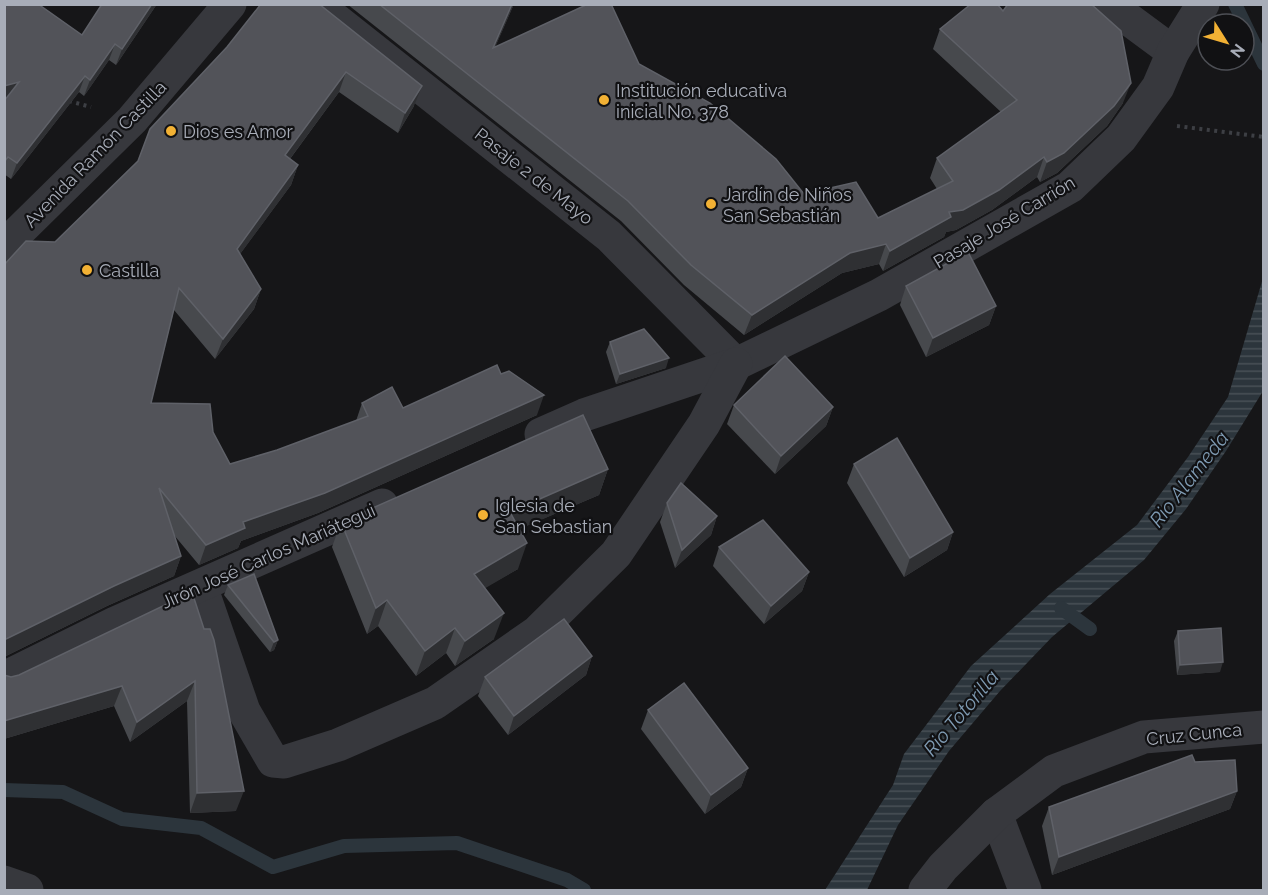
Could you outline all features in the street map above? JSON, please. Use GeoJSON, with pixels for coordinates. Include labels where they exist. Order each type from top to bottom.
{"type":"FeatureCollection","features":[{"type":"Feature","properties":{"kind":"street","name":"Avenida Ramón Castilla"},"geometry":{"type":"LineString","coordinates":[[4,246],[132,120],[230,4]]}},
{"type":"Feature","properties":{"kind":"street","name":"Pasaje 2 de Mayo"},"geometry":{"type":"LineString","coordinates":[[316,4],[609,236],[736,364]]}},
{"type":"Feature","properties":{"kind":"street"},"geometry":{"type":"LineString","coordinates":[[1108,4],[1173,52]]}},
{"type":"Feature","properties":{"kind":"street","name":"Pasaje José Carrión"},"geometry":{"type":"LineString","coordinates":[[736,364],[879,295],[1070,187],[1121,138],[1158,87],[1173,52],[1203,4]]}},
{"type":"Feature","properties":{"kind":"street"},"geometry":{"type":"LineString","coordinates":[[518,445],[584,416],[736,364]]}},
{"type":"Feature","properties":{"kind":"street"},"geometry":{"type":"LineString","coordinates":[[201,586],[244,711],[273,761],[284,762],[338,745],[435,703],[537,632],[616,554],[704,424],[736,364]]}},
{"type":"Feature","properties":{"kind":"street","name":"Jirón José Carlos Mariátegui"},"geometry":{"type":"LineString","coordinates":[[4,678],[115,623],[409,493]]}},
{"type":"Feature","properties":{"kind":"street","name":"Cruz Cunca"},"geometry":{"type":"LineString","coordinates":[[925,891],[943,867],[996,814],[1054,771],[1144,737],[1263,727]]}},
{"type":"Feature","properties":{"kind":"street"},"geometry":{"type":"LineString","coordinates":[[996,814],[1025,891]]}},
{"type":"Feature","properties":{"kind":"street"},"geometry":{"type":"LineString","coordinates":[[4,882],[27,891]]}},
{"type":"Feature","properties":{"kind":"path"},"geometry":{"type":"LineString","coordinates":[[58,97],[132,120]]}},
{"type":"Feature","properties":{"kind":"path"},"geometry":{"type":"LineString","coordinates":[[1173,126],[1263,137]]}},
{"type":"Feature","properties":{"kind":"water","name":"Rio Totorilla"},"geometry":{"type":"Polygon","coordinates":[[[1263,278],[1263,391],[1226,451],[1186,509],[1144,560],[1052,637],[1000,691],[949,751],[898,825],[867,890],[825,890],[893,785],[904,754],[971,666],[1050,594],[1137,525],[1188,457],[1228,397],[1263,278]]]}},
{"type":"Feature","properties":{"kind":"building"},"geometry":{"type":"Polygon","coordinates":[[[4,4],[38,4],[82,35],[102,4],[152,4],[122,49],[115,44],[90,80],[85,76],[17,163],[8,157],[4,162],[4,101],[19,82],[4,86],[4,4]]]}},
{"type":"Feature","properties":{"kind":"building"},"geometry":{"type":"Polygon","coordinates":[[[261,4],[319,4],[422,86],[405,113],[346,72],[285,155],[298,165],[237,249],[261,289],[223,339],[179,288],[151,403],[210,404],[213,432],[230,464],[277,450],[368,416],[362,403],[392,387],[403,408],[497,365],[501,374],[509,371],[544,395],[325,493],[243,522],[245,528],[206,545],[159,488],[181,556],[4,640],[4,265],[26,241],[55,242],[138,161],[150,129],[227,47],[261,4]]]}},
{"type":"Feature","properties":{"kind":"building"},"geometry":{"type":"Polygon","coordinates":[[[379,4],[512,4],[493,48],[588,4],[611,4],[639,64],[710,103],[776,159],[804,194],[856,182],[878,218],[953,181],[937,158],[1017,100],[940,29],[971,4],[997,4],[1003,11],[1008,4],[1091,4],[1121,31],[1131,83],[1114,106],[1064,153],[1047,162],[1044,157],[999,190],[963,210],[949,212],[951,217],[890,251],[886,244],[850,253],[752,315],[691,265],[628,201],[379,4]]]}},
{"type":"Feature","properties":{"kind":"building"},"geometry":{"type":"Polygon","coordinates":[[[968,252],[996,306],[933,338],[906,286],[968,252]]]}},
{"type":"Feature","properties":{"kind":"building"},"geometry":{"type":"Polygon","coordinates":[[[644,329],[669,358],[620,374],[610,342],[644,329]]]}},
{"type":"Feature","properties":{"kind":"building"},"geometry":{"type":"Polygon","coordinates":[[[785,356],[833,407],[781,456],[734,405],[785,356]]]}},
{"type":"Feature","properties":{"kind":"building"},"geometry":{"type":"Polygon","coordinates":[[[583,415],[608,469],[510,512],[527,543],[474,574],[504,613],[465,641],[455,628],[425,651],[387,600],[376,608],[341,522],[583,415]]]}},
{"type":"Feature","properties":{"kind":"building"},"geometry":{"type":"Polygon","coordinates":[[[897,438],[953,532],[910,558],[854,464],[897,438]]]}},
{"type":"Feature","properties":{"kind":"building"},"geometry":{"type":"Polygon","coordinates":[[[681,483],[717,516],[682,550],[667,503],[681,483]]]}},
{"type":"Feature","properties":{"kind":"building"},"geometry":{"type":"Polygon","coordinates":[[[763,520],[809,572],[771,606],[719,547],[763,520]]]}},
{"type":"Feature","properties":{"kind":"building"},"geometry":{"type":"Polygon","coordinates":[[[254,574],[278,640],[274,642],[228,585],[254,574]]]}},
{"type":"Feature","properties":{"kind":"building"},"geometry":{"type":"Polygon","coordinates":[[[192,592],[204,629],[210,629],[214,640],[244,791],[197,793],[195,681],[137,722],[122,686],[4,721],[4,675],[11,677],[19,675],[192,592]]]}},
{"type":"Feature","properties":{"kind":"building"},"geometry":{"type":"Polygon","coordinates":[[[564,619],[592,656],[514,716],[485,677],[564,619]]]}},
{"type":"Feature","properties":{"kind":"building"},"geometry":{"type":"Polygon","coordinates":[[[1221,628],[1223,662],[1180,665],[1178,631],[1221,628]]]}},
{"type":"Feature","properties":{"kind":"building"},"geometry":{"type":"Polygon","coordinates":[[[684,683],[748,768],[711,795],[648,710],[684,683]]]}},
{"type":"Feature","properties":{"kind":"building"},"geometry":{"type":"Polygon","coordinates":[[[1192,755],[1195,762],[1235,760],[1237,791],[1059,857],[1049,807],[1192,755]]]}},
{"type":"Feature","properties":{"kind":"waterway","name":"Rio Alameda"},"geometry":{"type":"LineString","coordinates":[[1235,4],[1264,64]]}},
{"type":"Feature","properties":{"kind":"waterway"},"geometry":{"type":"LineString","coordinates":[[1061,608],[1090,629]]}},
{"type":"Feature","properties":{"kind":"waterway"},"geometry":{"type":"LineString","coordinates":[[4,790],[63,792],[122,819],[201,828],[273,867],[344,846],[457,843],[567,880],[584,890]]}},
{"type":"Feature","properties":{"kind":"place","name":"Institución educativa inicial No. 378"},"geometry":{"type":"Point","coordinates":[604,100]}},
{"type":"Feature","properties":{"kind":"place","name":"Dios es Amor"},"geometry":{"type":"Point","coordinates":[171,131]}},
{"type":"Feature","properties":{"kind":"place","name":"Jardín de Niños San Sebastián"},"geometry":{"type":"Point","coordinates":[711,204]}},
{"type":"Feature","properties":{"kind":"place","name":"Castilla"},"geometry":{"type":"Point","coordinates":[87,270]}},
{"type":"Feature","properties":{"kind":"place","name":"Iglesia de San Sebastian"},"geometry":{"type":"Point","coordinates":[483,515]}}]}
